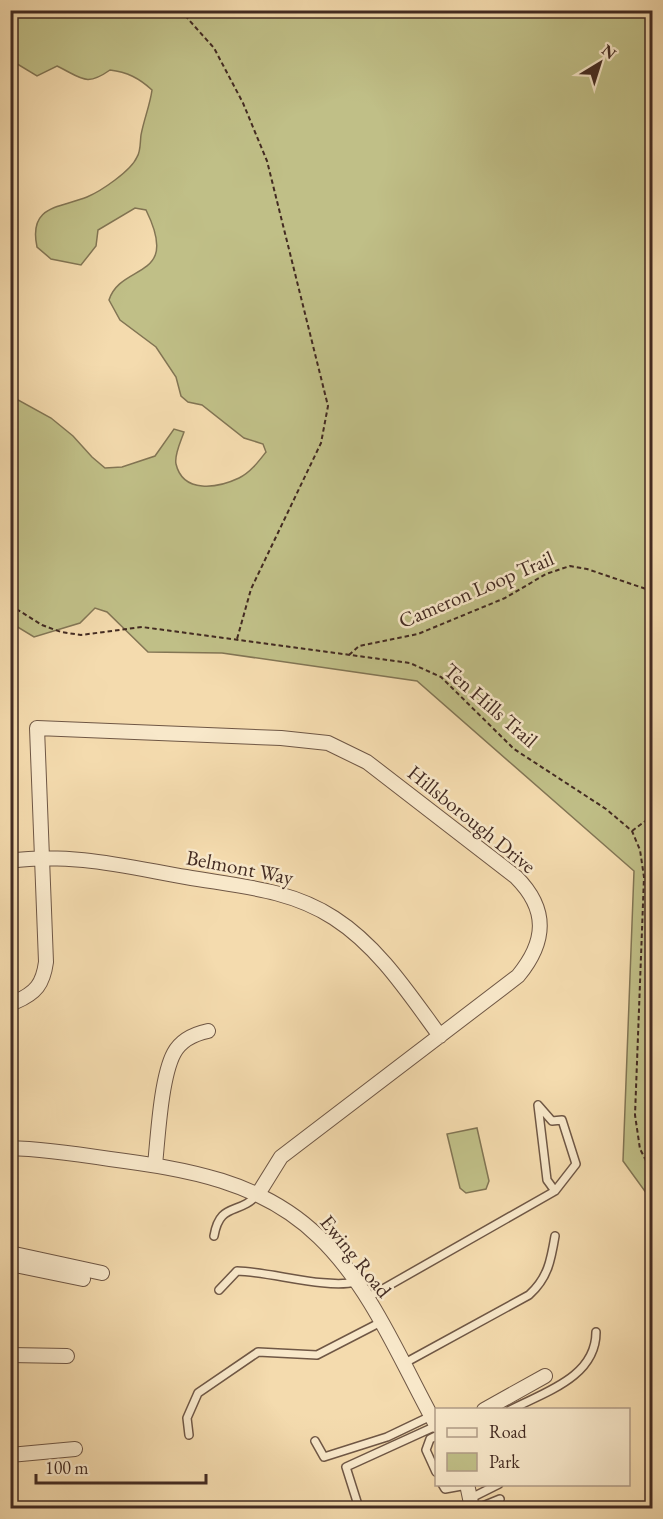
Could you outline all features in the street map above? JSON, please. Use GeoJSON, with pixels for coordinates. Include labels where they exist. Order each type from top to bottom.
{"type":"FeatureCollection","features":[{"type":"Feature","properties":{"kind":"street","name":"Hillsborough Drive"},"geometry":{"type":"LineString","coordinates":[[42,858],[37,728],[315,740],[340,747],[376,769],[526,888],[538,911],[540,934],[533,957],[518,976],[282,1156],[258,1194]]}},
{"type":"Feature","properties":{"kind":"street","name":"Belmont Way"},"geometry":{"type":"LineString","coordinates":[[10,861],[42,858],[83,860],[273,892],[305,902],[334,918],[363,940],[440,1036]]}},
{"type":"Feature","properties":{"kind":"street"},"geometry":{"type":"LineString","coordinates":[[15,1002],[37,990],[45,972],[42,858]]}},
{"type":"Feature","properties":{"kind":"street"},"geometry":{"type":"LineString","coordinates":[[154,1165],[167,1074],[174,1053],[188,1038],[208,1031]]}},
{"type":"Feature","properties":{"kind":"street","name":"Ewing Road"},"geometry":{"type":"LineString","coordinates":[[10,1148],[154,1165],[217,1178],[258,1194],[293,1215],[320,1238],[367,1298],[435,1422]]}},
{"type":"Feature","properties":{"kind":"street"},"geometry":{"type":"LineString","coordinates":[[10,1254],[102,1272]]}},
{"type":"Feature","properties":{"kind":"street"},"geometry":{"type":"LineString","coordinates":[[10,1264],[83,1279]]}},
{"type":"Feature","properties":{"kind":"street"},"geometry":{"type":"LineString","coordinates":[[10,1355],[67,1356]]}},
{"type":"Feature","properties":{"kind":"street"},"geometry":{"type":"LineString","coordinates":[[488,1408],[545,1376]]}},
{"type":"Feature","properties":{"kind":"street"},"geometry":{"type":"LineString","coordinates":[[10,1455],[75,1449]]}},
{"type":"Feature","properties":{"kind":"lane"},"geometry":{"type":"LineString","coordinates":[[367,1298],[555,1191],[576,1164],[562,1120],[552,1121],[538,1105],[547,1180],[555,1191]]}},
{"type":"Feature","properties":{"kind":"lane"},"geometry":{"type":"LineString","coordinates":[[214,1236],[217,1221],[225,1212],[250,1203],[258,1194]]}},
{"type":"Feature","properties":{"kind":"lane"},"geometry":{"type":"LineString","coordinates":[[403,1364],[529,1295],[541,1284],[550,1265],[555,1236]]}},
{"type":"Feature","properties":{"kind":"lane"},"geometry":{"type":"LineString","coordinates":[[219,1290],[237,1271],[266,1272],[342,1285],[356,1282]]}},
{"type":"Feature","properties":{"kind":"lane"},"geometry":{"type":"LineString","coordinates":[[189,1435],[188,1418],[198,1393],[258,1352],[317,1355],[381,1322]]}},
{"type":"Feature","properties":{"kind":"lane"},"geometry":{"type":"LineString","coordinates":[[514,1408],[573,1377],[596,1346],[596,1332]]}},
{"type":"Feature","properties":{"kind":"lane"},"geometry":{"type":"LineString","coordinates":[[315,1441],[324,1457],[435,1422]]}},
{"type":"Feature","properties":{"kind":"lane"},"geometry":{"type":"LineString","coordinates":[[360,1508],[346,1467],[435,1422]]}},
{"type":"Feature","properties":{"kind":"lane"},"geometry":{"type":"LineString","coordinates":[[435,1437],[430,1440],[426,1450],[435,1470]]}},
{"type":"Feature","properties":{"kind":"lane"},"geometry":{"type":"LineString","coordinates":[[443,1486],[445,1489],[471,1497],[500,1499]]}},
{"type":"Feature","properties":{"kind":"lane"},"geometry":{"type":"LineString","coordinates":[[471,1497],[497,1486]]}},
{"type":"Feature","properties":{"kind":"path"},"geometry":{"type":"LineString","coordinates":[[180,10],[214,48],[243,104],[267,161],[328,406],[321,443],[250,589],[237,639]]}},
{"type":"Feature","properties":{"kind":"path","name":"Cameron Loop Trail"},"geometry":{"type":"LineString","coordinates":[[348,655],[359,646],[417,634],[505,598],[546,574],[570,566],[652,591]]}},
{"type":"Feature","properties":{"kind":"path","name":"Ten Hills Trail"},"geometry":{"type":"LineString","coordinates":[[10,605],[42,625],[61,632],[81,634],[142,627],[410,663],[441,677],[514,749],[606,809],[632,831]]}},
{"type":"Feature","properties":{"kind":"path"},"geometry":{"type":"LineString","coordinates":[[652,816],[632,831],[640,850],[644,877],[636,1115],[640,1149],[652,1172]]}},
{"type":"Feature","properties":{"kind":"green space"},"geometry":{"type":"Polygon","coordinates":[[[11,10],[652,11],[652,1201],[623,1161],[634,871],[417,681],[222,653],[148,652],[107,612],[95,608],[80,623],[34,637],[11,623],[11,396],[51,418],[105,468],[122,467],[155,456],[174,429],[184,432],[177,452],[176,464],[180,474],[193,484],[212,486],[231,482],[251,470],[266,452],[263,444],[244,438],[202,405],[188,402],[181,396],[176,377],[156,347],[120,320],[109,300],[115,288],[153,260],[157,249],[155,233],[146,210],[135,208],[98,230],[96,246],[81,265],[51,259],[37,247],[35,233],[37,223],[48,210],[87,197],[100,190],[115,180],[134,162],[139,152],[152,90],[132,76],[116,71],[110,70],[95,78],[84,79],[57,66],[37,76],[14,62],[11,64],[11,10]]]}},
{"type":"Feature","properties":{"kind":"green space"},"geometry":{"type":"Polygon","coordinates":[[[477,1128],[489,1181],[486,1189],[466,1193],[460,1188],[447,1134],[477,1128]]]}}]}
